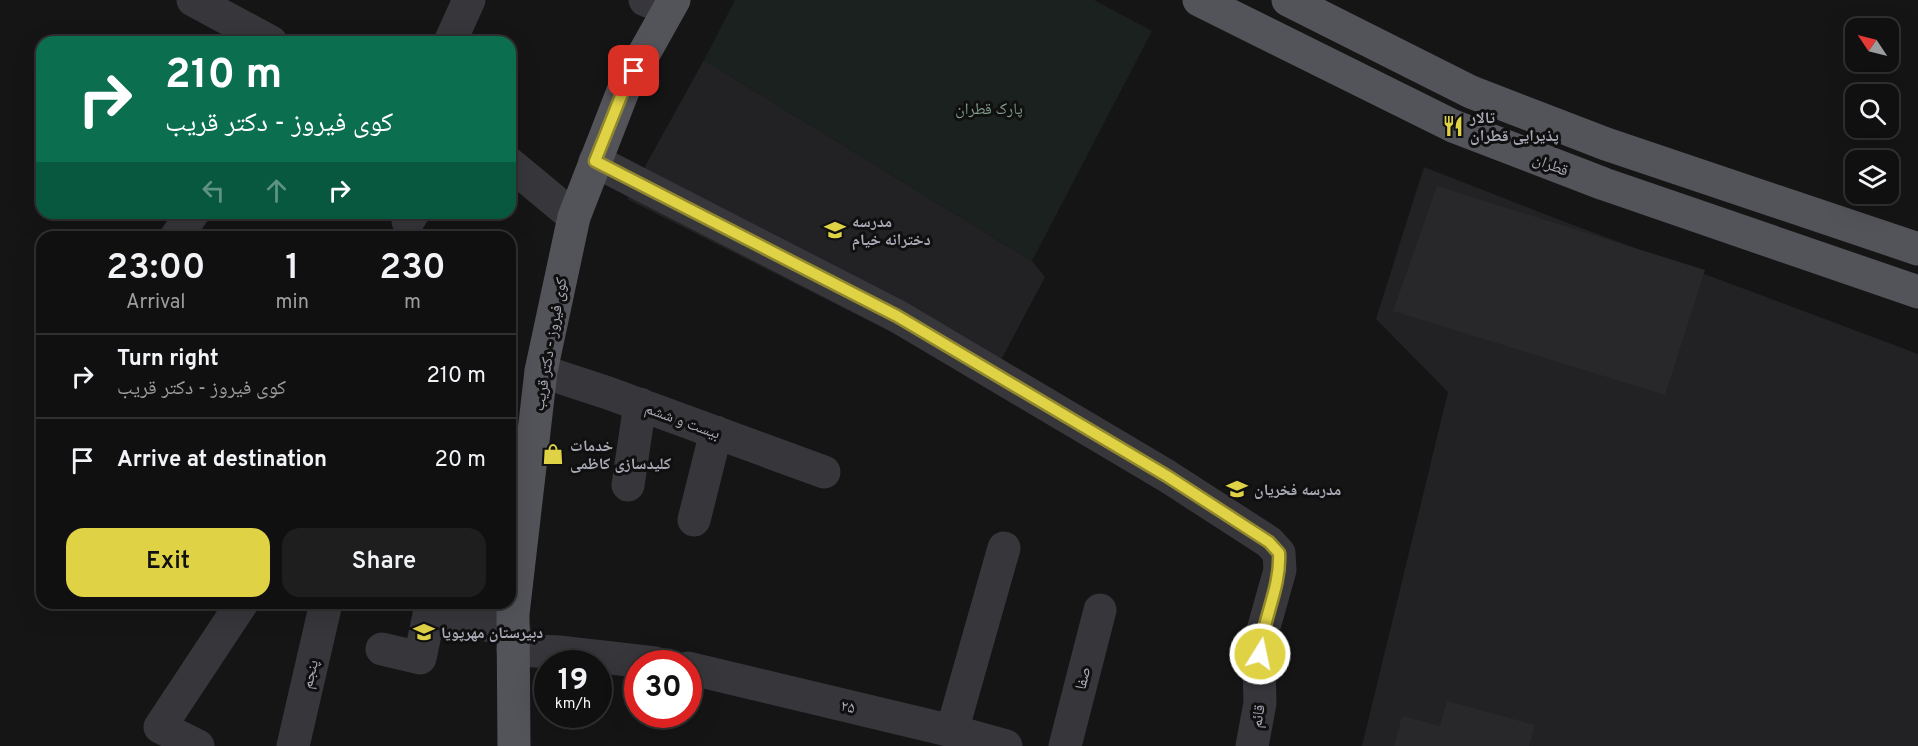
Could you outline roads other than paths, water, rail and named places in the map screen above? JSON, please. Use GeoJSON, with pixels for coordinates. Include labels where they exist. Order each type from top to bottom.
{"type":"FeatureCollection","features":[{"type":"Feature","properties":{"kind":"main road","name":"قطران"},"geometry":{"type":"LineString","coordinates":[[1199,0],[1453,126],[1604,184],[1918,292]]}},
{"type":"Feature","properties":{"kind":"main road"},"geometry":{"type":"LineString","coordinates":[[1288,0],[1471,92],[1606,144],[1918,249]]}},
{"type":"Feature","properties":{"kind":"main road","name":"کوی فیروز - دکتر قریب"},"geometry":{"type":"LineString","coordinates":[[516,588],[541,371],[574,217],[623,91],[662,3]]}},
{"type":"Feature","properties":{"kind":"main road","name":"کوی فیروز - دکتر قریب"},"geometry":{"type":"LineString","coordinates":[[514,609],[514,746]]}},
{"type":"Feature","properties":{"kind":"street"},"geometry":{"type":"LineString","coordinates":[[193,0],[260,36]]}},
{"type":"Feature","properties":{"kind":"street"},"geometry":{"type":"LineString","coordinates":[[453,36],[469,0]]}},
{"type":"Feature","properties":{"kind":"street","name":"قائم"},"geometry":{"type":"LineString","coordinates":[[595,161],[897,316],[1167,476],[1269,542],[1279,553],[1280,570],[1260,641],[1260,703],[1252,746]]}},
{"type":"Feature","properties":{"kind":"street"},"geometry":{"type":"LineString","coordinates":[[516,169],[574,217]]}},
{"type":"Feature","properties":{"kind":"street","name":"بیست و ششم"},"geometry":{"type":"LineString","coordinates":[[541,371],[640,404],[824,472]]}},
{"type":"Feature","properties":{"kind":"street"},"geometry":{"type":"LineString","coordinates":[[628,485],[640,404]]}},
{"type":"Feature","properties":{"kind":"street"},"geometry":{"type":"LineString","coordinates":[[694,520],[716,432]]}},
{"type":"Feature","properties":{"kind":"street"},"geometry":{"type":"LineString","coordinates":[[952,731],[1004,548]]}},
{"type":"Feature","properties":{"kind":"street"},"geometry":{"type":"LineString","coordinates":[[198,746],[160,727],[238,609]]}},
{"type":"Feature","properties":{"kind":"street","name":"پنجم"},"geometry":{"type":"LineString","coordinates":[[293,746],[325,609]]}},
{"type":"Feature","properties":{"kind":"street","name":"صفا"},"geometry":{"type":"LineString","coordinates":[[1065,746],[1100,610]]}},
{"type":"Feature","properties":{"kind":"street"},"geometry":{"type":"LineString","coordinates":[[381,649],[420,658],[429,615],[559,652],[624,659]]}},
{"type":"Feature","properties":{"kind":"street","name":"۲۵"},"geometry":{"type":"LineString","coordinates":[[702,671],[1006,746]]}},
{"type":"Feature","properties":{"kind":"place","name":"تالار پذیرایی قطران"},"geometry":{"type":"Point","coordinates":[1453,126]}},
{"type":"Feature","properties":{"kind":"place","name":"مدرسه دخترانه خیام"},"geometry":{"type":"Point","coordinates":[835,230]}},
{"type":"Feature","properties":{"kind":"place","name":"خدمات کلیدسازی کاظمی"},"geometry":{"type":"Point","coordinates":[553,454]}},
{"type":"Feature","properties":{"kind":"place","name":"مدرسه فخریان"},"geometry":{"type":"Point","coordinates":[1237,489]}},
{"type":"Feature","properties":{"kind":"place","name":"دبیرستان مهرپویا"},"geometry":{"type":"Point","coordinates":[424,632]}},
{"type":"Feature","properties":{"kind":"park label","name":"پارک قطران"},"geometry":{"type":"Point","coordinates":[989,108]}}]}
